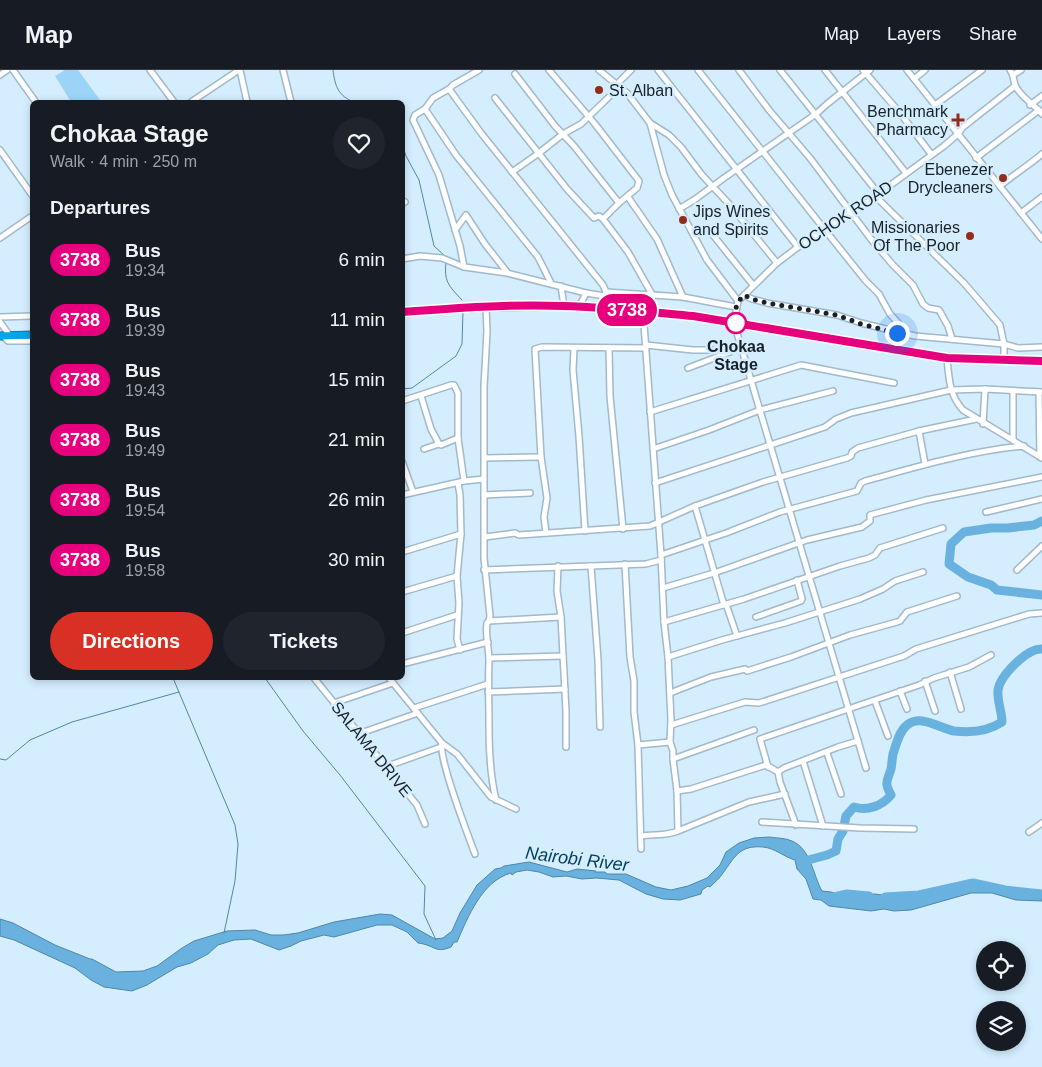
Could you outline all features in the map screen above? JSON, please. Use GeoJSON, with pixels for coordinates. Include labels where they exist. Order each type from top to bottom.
{"type":"FeatureCollection","features":[{"type":"Feature","properties":{"kind":"highway"},"geometry":{"type":"LineString","coordinates":[[405,312],[486,307],[564,306],[643,311],[693,316],[947,358],[1042,361]]}},
{"type":"Feature","properties":{"kind":"highway"},"geometry":{"type":"LineString","coordinates":[[4,336],[30,335]]}},
{"type":"Feature","properties":{"kind":"street"},"geometry":{"type":"LineString","coordinates":[[0,75],[7,70]]}},
{"type":"Feature","properties":{"kind":"street"},"geometry":{"type":"LineString","coordinates":[[13,70],[34,100]]}},
{"type":"Feature","properties":{"kind":"street"},"geometry":{"type":"LineString","coordinates":[[150,70],[172,100]]}},
{"type":"Feature","properties":{"kind":"street"},"geometry":{"type":"LineString","coordinates":[[193,100],[239,70],[246,100]]}},
{"type":"Feature","properties":{"kind":"street"},"geometry":{"type":"LineString","coordinates":[[283,70],[290,100]]}},
{"type":"Feature","properties":{"kind":"street"},"geometry":{"type":"LineString","coordinates":[[464,267],[456,230],[439,175],[413,120],[415,115],[425,109],[433,98],[478,70]]}},
{"type":"Feature","properties":{"kind":"street"},"geometry":{"type":"LineString","coordinates":[[549,70],[639,181],[637,188],[603,219]]}},
{"type":"Feature","properties":{"kind":"street"},"geometry":{"type":"LineString","coordinates":[[599,70],[636,102],[650,123],[664,175],[680,209],[707,260],[737,304],[734,323],[866,768]]}},
{"type":"Feature","properties":{"kind":"street"},"geometry":{"type":"LineString","coordinates":[[512,172],[563,134],[581,124],[616,90],[617,84],[631,70]]}},
{"type":"Feature","properties":{"kind":"street"},"geometry":{"type":"LineString","coordinates":[[658,70],[798,247]]}},
{"type":"Feature","properties":{"kind":"street"},"geometry":{"type":"LineString","coordinates":[[698,70],[825,230],[879,294],[890,314],[899,324],[897,333]]}},
{"type":"Feature","properties":{"kind":"street"},"geometry":{"type":"LineString","coordinates":[[739,70],[810,158],[883,254],[913,285],[923,304],[928,308],[939,310],[948,326],[952,339]]}},
{"type":"Feature","properties":{"kind":"street"},"geometry":{"type":"LineString","coordinates":[[780,70],[816,114],[876,194],[918,240],[964,283],[1000,326],[1004,344],[1004,360]]}},
{"type":"Feature","properties":{"kind":"street"},"geometry":{"type":"LineString","coordinates":[[825,70],[906,173]]}},
{"type":"Feature","properties":{"kind":"street"},"geometry":{"type":"LineString","coordinates":[[907,70],[1042,238]]}},
{"type":"Feature","properties":{"kind":"street"},"geometry":{"type":"LineString","coordinates":[[914,79],[926,70]]}},
{"type":"Feature","properties":{"kind":"street"},"geometry":{"type":"LineString","coordinates":[[934,105],[982,70]]}},
{"type":"Feature","properties":{"kind":"street"},"geometry":{"type":"LineString","coordinates":[[976,158],[1041,112],[1030,105],[1015,86],[1012,72],[1020,70]]}},
{"type":"Feature","properties":{"kind":"street"},"geometry":{"type":"LineString","coordinates":[[680,209],[789,134],[867,71],[932,154]]}},
{"type":"Feature","properties":{"kind":"street"},"geometry":{"type":"LineString","coordinates":[[515,74],[555,126],[620,203]]}},
{"type":"Feature","properties":{"kind":"street","name":"OCHOK ROAD"},"geometry":{"type":"LineString","coordinates":[[737,304],[753,285],[777,263],[932,154],[1015,86]]}},
{"type":"Feature","properties":{"kind":"street"},"geometry":{"type":"LineString","coordinates":[[449,89],[603,286],[606,294],[603,308]]}},
{"type":"Feature","properties":{"kind":"street"},"geometry":{"type":"LineString","coordinates":[[1030,105],[1042,96]]}},
{"type":"Feature","properties":{"kind":"street"},"geometry":{"type":"LineString","coordinates":[[495,98],[567,189],[594,218],[598,216],[603,219],[628,252],[653,296]]}},
{"type":"Feature","properties":{"kind":"street"},"geometry":{"type":"LineString","coordinates":[[425,109],[456,155],[538,257],[551,283]]}},
{"type":"Feature","properties":{"kind":"street"},"geometry":{"type":"LineString","coordinates":[[650,123],[674,140],[777,263]]}},
{"type":"Feature","properties":{"kind":"street"},"geometry":{"type":"LineString","coordinates":[[0,150],[30,192]]}},
{"type":"Feature","properties":{"kind":"street"},"geometry":{"type":"LineString","coordinates":[[1000,186],[1042,154]]}},
{"type":"Feature","properties":{"kind":"street"},"geometry":{"type":"LineString","coordinates":[[628,197],[657,239],[683,297]]}},
{"type":"Feature","properties":{"kind":"street"},"geometry":{"type":"LineString","coordinates":[[1021,213],[1042,197]]}},
{"type":"Feature","properties":{"kind":"street"},"geometry":{"type":"LineString","coordinates":[[456,230],[466,215],[485,244],[507,272]]}},
{"type":"Feature","properties":{"kind":"street"},"geometry":{"type":"LineString","coordinates":[[0,238],[30,217]]}},
{"type":"Feature","properties":{"kind":"street"},"geometry":{"type":"LineString","coordinates":[[713,235],[753,285]]}},
{"type":"Feature","properties":{"kind":"street"},"geometry":{"type":"LineString","coordinates":[[405,258],[420,256],[442,258],[464,267],[507,272],[586,293],[683,297],[737,304]]}},
{"type":"Feature","properties":{"kind":"street"},"geometry":{"type":"LineString","coordinates":[[561,286],[564,306]]}},
{"type":"Feature","properties":{"kind":"street"},"geometry":{"type":"LineString","coordinates":[[579,307],[586,293]]}},
{"type":"Feature","properties":{"kind":"street"},"geometry":{"type":"LineString","coordinates":[[744,295],[767,303],[837,315],[861,324],[897,333],[928,338],[1004,344],[1018,348],[1042,347]]}},
{"type":"Feature","properties":{"kind":"street"},"geometry":{"type":"LineString","coordinates":[[486,307],[484,570],[489,595],[489,621],[486,625],[489,658],[489,755],[492,785],[496,800]]}},
{"type":"Feature","properties":{"kind":"street"},"geometry":{"type":"LineString","coordinates":[[643,311],[668,657],[670,742],[677,791],[678,831]]}},
{"type":"Feature","properties":{"kind":"street"},"geometry":{"type":"LineString","coordinates":[[0,317],[30,316]]}},
{"type":"Feature","properties":{"kind":"street"},"geometry":{"type":"LineString","coordinates":[[0,322],[4,336],[8,341],[30,341]]}},
{"type":"Feature","properties":{"kind":"street"},"geometry":{"type":"LineString","coordinates":[[546,533],[544,517],[547,498],[541,457],[535,349],[542,347],[608,348],[646,346],[693,350],[735,350]]}},
{"type":"Feature","properties":{"kind":"street"},"geometry":{"type":"LineString","coordinates":[[574,348],[573,370],[585,531]]}},
{"type":"Feature","properties":{"kind":"street"},"geometry":{"type":"LineString","coordinates":[[608,348],[610,396],[623,529]]}},
{"type":"Feature","properties":{"kind":"street"},"geometry":{"type":"LineString","coordinates":[[688,368],[742,348]]}},
{"type":"Feature","properties":{"kind":"street"},"geometry":{"type":"LineString","coordinates":[[947,358],[951,390],[959,406],[967,414],[1024,446],[1041,458]]}},
{"type":"Feature","properties":{"kind":"street"},"geometry":{"type":"LineString","coordinates":[[650,412],[801,365],[894,383]]}},
{"type":"Feature","properties":{"kind":"street"},"geometry":{"type":"LineString","coordinates":[[405,400],[454,385],[458,393],[458,438],[464,481]]}},
{"type":"Feature","properties":{"kind":"street"},"geometry":{"type":"LineString","coordinates":[[983,424],[985,389]]}},
{"type":"Feature","properties":{"kind":"street"},"geometry":{"type":"LineString","coordinates":[[655,484],[825,426],[851,413],[951,390],[985,389],[1041,392],[1041,458]]}},
{"type":"Feature","properties":{"kind":"street"},"geometry":{"type":"LineString","coordinates":[[653,449],[760,410],[832,391]]}},
{"type":"Feature","properties":{"kind":"street"},"geometry":{"type":"LineString","coordinates":[[1013,391],[1013,440]]}},
{"type":"Feature","properties":{"kind":"street"},"geometry":{"type":"LineString","coordinates":[[421,396],[431,429],[439,444]]}},
{"type":"Feature","properties":{"kind":"street"},"geometry":{"type":"LineString","coordinates":[[485,537],[515,533],[519,535],[650,526],[695,506],[780,476],[847,458],[858,448],[919,431],[976,419]]}},
{"type":"Feature","properties":{"kind":"street"},"geometry":{"type":"LineString","coordinates":[[919,431],[925,464]]}},
{"type":"Feature","properties":{"kind":"street"},"geometry":{"type":"LineString","coordinates":[[424,449],[458,438]]}},
{"type":"Feature","properties":{"kind":"street"},"geometry":{"type":"LineString","coordinates":[[484,570],[646,564],[705,539],[789,509],[857,491],[864,481],[925,464],[980,452],[1024,446]]}},
{"type":"Feature","properties":{"kind":"street"},"geometry":{"type":"LineString","coordinates":[[485,458],[541,457]]}},
{"type":"Feature","properties":{"kind":"street"},"geometry":{"type":"LineString","coordinates":[[405,469],[413,492]]}},
{"type":"Feature","properties":{"kind":"street"},"geometry":{"type":"LineString","coordinates":[[662,588],[714,573],[799,543],[862,528],[870,521],[870,515],[901,506],[1042,477]]}},
{"type":"Feature","properties":{"kind":"street"},"geometry":{"type":"LineString","coordinates":[[405,494],[464,481],[484,479]]}},
{"type":"Feature","properties":{"kind":"street"},"geometry":{"type":"LineString","coordinates":[[458,483],[460,495],[460,534],[457,639],[460,650]]}},
{"type":"Feature","properties":{"kind":"street"},"geometry":{"type":"LineString","coordinates":[[484,495],[530,493]]}},
{"type":"Feature","properties":{"kind":"street"},"geometry":{"type":"LineString","coordinates":[[986,512],[1042,499]]}},
{"type":"Feature","properties":{"kind":"street"},"geometry":{"type":"LineString","coordinates":[[695,506],[714,573],[737,636]]}},
{"type":"Feature","properties":{"kind":"street"},"geometry":{"type":"LineString","coordinates":[[664,622],[725,605],[869,558],[876,554],[880,548],[943,528]]}},
{"type":"Feature","properties":{"kind":"street"},"geometry":{"type":"LineString","coordinates":[[405,551],[460,534]]}},
{"type":"Feature","properties":{"kind":"street"},"geometry":{"type":"LineString","coordinates":[[1017,570],[1042,546]]}},
{"type":"Feature","properties":{"kind":"street"},"geometry":{"type":"LineString","coordinates":[[625,564],[630,657],[634,681],[634,712],[638,745],[641,849]]}},
{"type":"Feature","properties":{"kind":"street"},"geometry":{"type":"LineString","coordinates":[[558,566],[557,591],[561,617],[566,747]]}},
{"type":"Feature","properties":{"kind":"street"},"geometry":{"type":"LineString","coordinates":[[591,566],[598,660],[600,727]]}},
{"type":"Feature","properties":{"kind":"street"},"geometry":{"type":"LineString","coordinates":[[668,657],[860,599],[884,589],[895,581],[922,572]]}},
{"type":"Feature","properties":{"kind":"street"},"geometry":{"type":"LineString","coordinates":[[405,591],[458,576]]}},
{"type":"Feature","properties":{"kind":"street"},"geometry":{"type":"LineString","coordinates":[[756,617],[801,601],[797,580]]}},
{"type":"Feature","properties":{"kind":"street"},"geometry":{"type":"LineString","coordinates":[[670,693],[711,677],[745,669],[747,671],[828,642],[900,621],[907,612],[956,596]]}},
{"type":"Feature","properties":{"kind":"street"},"geometry":{"type":"LineString","coordinates":[[671,725],[745,702],[759,703],[904,656],[916,649],[952,637],[1029,614],[1042,613]]}},
{"type":"Feature","properties":{"kind":"street"},"geometry":{"type":"LineString","coordinates":[[405,632],[457,615]]}},
{"type":"Feature","properties":{"kind":"street"},"geometry":{"type":"LineString","coordinates":[[489,621],[561,617]]}},
{"type":"Feature","properties":{"kind":"street"},"geometry":{"type":"LineString","coordinates":[[405,663],[488,642]]}},
{"type":"Feature","properties":{"kind":"street"},"geometry":{"type":"LineString","coordinates":[[768,767],[760,740],[849,709],[875,702],[920,685],[925,681],[969,667],[991,655]]}},
{"type":"Feature","properties":{"kind":"street"},"geometry":{"type":"LineString","coordinates":[[489,658],[563,656]]}},
{"type":"Feature","properties":{"kind":"street"},"geometry":{"type":"LineString","coordinates":[[950,672],[961,709]]}},
{"type":"Feature","properties":{"kind":"street","name":"SALAMA DRIVE"},"geometry":{"type":"LineString","coordinates":[[316,680],[420,809],[425,824]]}},
{"type":"Feature","properties":{"kind":"street"},"geometry":{"type":"LineString","coordinates":[[391,680],[441,745],[445,765],[475,854]]}},
{"type":"Feature","properties":{"kind":"street"},"geometry":{"type":"LineString","coordinates":[[925,681],[934,711]]}},
{"type":"Feature","properties":{"kind":"street"},"geometry":{"type":"LineString","coordinates":[[334,703],[393,683]]}},
{"type":"Feature","properties":{"kind":"street"},"geometry":{"type":"LineString","coordinates":[[414,708],[488,684]]}},
{"type":"Feature","properties":{"kind":"street"},"geometry":{"type":"LineString","coordinates":[[488,692],[565,689]]}},
{"type":"Feature","properties":{"kind":"street"},"geometry":{"type":"LineString","coordinates":[[900,691],[907,709]]}},
{"type":"Feature","properties":{"kind":"street"},"geometry":{"type":"LineString","coordinates":[[875,702],[888,736]]}},
{"type":"Feature","properties":{"kind":"street"},"geometry":{"type":"LineString","coordinates":[[358,734],[418,713]]}},
{"type":"Feature","properties":{"kind":"street"},"geometry":{"type":"LineString","coordinates":[[673,759],[754,730]]}},
{"type":"Feature","properties":{"kind":"street"},"geometry":{"type":"LineString","coordinates":[[778,772],[838,747],[858,741]]}},
{"type":"Feature","properties":{"kind":"street"},"geometry":{"type":"LineString","coordinates":[[638,745],[670,742]]}},
{"type":"Feature","properties":{"kind":"street"},"geometry":{"type":"LineString","coordinates":[[385,766],[441,745],[457,754],[491,796],[516,809]]}},
{"type":"Feature","properties":{"kind":"street"},"geometry":{"type":"LineString","coordinates":[[826,753],[841,794]]}},
{"type":"Feature","properties":{"kind":"street"},"geometry":{"type":"LineString","coordinates":[[803,761],[823,826]]}},
{"type":"Feature","properties":{"kind":"street"},"geometry":{"type":"LineString","coordinates":[[677,791],[691,789],[766,764],[778,772],[796,825]]}},
{"type":"Feature","properties":{"kind":"street"},"geometry":{"type":"LineString","coordinates":[[641,836],[664,833],[673,834],[749,802],[785,794]]}},
{"type":"Feature","properties":{"kind":"street"},"geometry":{"type":"LineString","coordinates":[[762,822],[914,829]]}},
{"type":"Feature","properties":{"kind":"street"},"geometry":{"type":"LineString","coordinates":[[1029,832],[1042,823]]}},
{"type":"Feature","properties":{"kind":"shaded area"},"geometry":{"type":"Polygon","coordinates":[[[65,70],[78,70],[100,100],[70,100],[55,76],[65,70]]]}},
{"type":"Feature","properties":{"kind":"shaded area"},"geometry":{"type":"Polygon","coordinates":[[[754,838],[787,839],[798,845],[811,863],[822,891],[843,896],[875,894],[897,897],[925,893],[932,895],[956,887],[982,884],[1025,894],[1042,895],[1042,901],[1016,900],[992,893],[971,893],[911,910],[894,911],[884,909],[871,911],[829,906],[821,900],[813,899],[806,879],[797,869],[795,860],[772,849],[755,847],[738,853],[719,878],[710,887],[708,886],[702,890],[701,894],[680,900],[663,899],[646,894],[619,880],[582,879],[566,876],[553,877],[527,870],[501,877],[492,884],[477,901],[457,942],[454,942],[451,947],[446,949],[441,950],[418,943],[407,932],[392,925],[377,925],[334,937],[324,935],[301,941],[279,950],[251,939],[234,940],[218,945],[208,954],[191,963],[177,967],[147,985],[132,991],[104,987],[75,968],[14,940],[0,936],[0,919],[13,923],[55,945],[92,959],[116,972],[143,971],[157,966],[194,941],[227,931],[255,930],[271,935],[283,935],[298,933],[334,922],[380,914],[392,915],[435,939],[443,938],[452,931],[460,913],[477,885],[495,869],[504,866],[529,862],[567,872],[577,869],[605,872],[607,874],[626,874],[656,887],[671,890],[688,886],[707,878],[720,865],[726,852],[739,843],[754,838]]]}},
{"type":"Feature","properties":{"kind":"waterway"},"geometry":{"type":"LineString","coordinates":[[333,70],[338,90],[349,100]]}},
{"type":"Feature","properties":{"kind":"waterway"},"geometry":{"type":"LineString","coordinates":[[405,153],[419,180],[434,246],[446,257]]}},
{"type":"Feature","properties":{"kind":"waterway"},"geometry":{"type":"LineString","coordinates":[[446,261],[446,279],[453,291],[462,300]]}},
{"type":"Feature","properties":{"kind":"waterway"},"geometry":{"type":"LineString","coordinates":[[405,389],[412,388],[456,356],[462,344],[463,311]]}},
{"type":"Feature","properties":{"kind":"waterway"},"geometry":{"type":"LineString","coordinates":[[1042,521],[1034,525],[964,532],[951,544],[949,564],[968,577],[991,585],[997,590],[1042,595]]}},
{"type":"Feature","properties":{"kind":"waterway"},"geometry":{"type":"LineString","coordinates":[[801,862],[836,851],[846,816],[854,807],[874,807],[891,795],[887,787],[887,780],[893,754],[901,732],[906,726],[911,722],[923,721],[954,731],[967,732],[985,730],[1002,722],[998,698],[1000,684],[1009,671],[1022,658],[1029,653],[1042,649]]}},
{"type":"Feature","properties":{"kind":"waterway"},"geometry":{"type":"LineString","coordinates":[[174,680],[235,825],[238,844],[235,881],[224,933]]}},
{"type":"Feature","properties":{"kind":"waterway"},"geometry":{"type":"LineString","coordinates":[[266,680],[303,731],[340,775],[425,886],[424,914],[436,940]]}},
{"type":"Feature","properties":{"kind":"waterway"},"geometry":{"type":"LineString","coordinates":[[0,759],[6,760],[30,740],[72,722],[179,692]]}},
{"type":"Feature","properties":{"kind":"waterway","name":"Nairobi River"},"geometry":{"type":"LineString","coordinates":[[885,897],[919,895],[973,883],[1005,890],[1042,894]]}},
{"type":"Feature","properties":{"kind":"waterway","name":"Nairobi River"},"geometry":{"type":"LineString","coordinates":[[830,898],[847,894],[869,896]]}},
{"type":"Feature","properties":{"kind":"bus line","name":"3738"},"geometry":{"type":"LineString","coordinates":[[405,312],[448,308],[564,306],[658,312],[693,316],[947,358],[1042,361]]}},
{"type":"Feature","properties":{"kind":"place","name":"St. Alban"},"geometry":{"type":"Point","coordinates":[599,90]}},
{"type":"Feature","properties":{"kind":"place","name":"Benchmark Pharmacy"},"geometry":{"type":"Point","coordinates":[958,120]}},
{"type":"Feature","properties":{"kind":"place","name":"Ebenezer Drycleaners"},"geometry":{"type":"Point","coordinates":[1003,178]}},
{"type":"Feature","properties":{"kind":"place","name":"Jips Wines and Spirits"},"geometry":{"type":"Point","coordinates":[683,220]}},
{"type":"Feature","properties":{"kind":"place","name":"Missionaries Of The Poor"},"geometry":{"type":"Point","coordinates":[970,236]}},
{"type":"Feature","properties":{"kind":"place","name":"Chokaa Stage"},"geometry":{"type":"Point","coordinates":[736,323]}},
{"type":"Feature","properties":{"kind":"route"},"geometry":{"type":"LineString","coordinates":[[736,323],[734,323],[736,307],[738,301],[744,295],[767,303],[837,315],[861,324],[897,333]]}}]}
